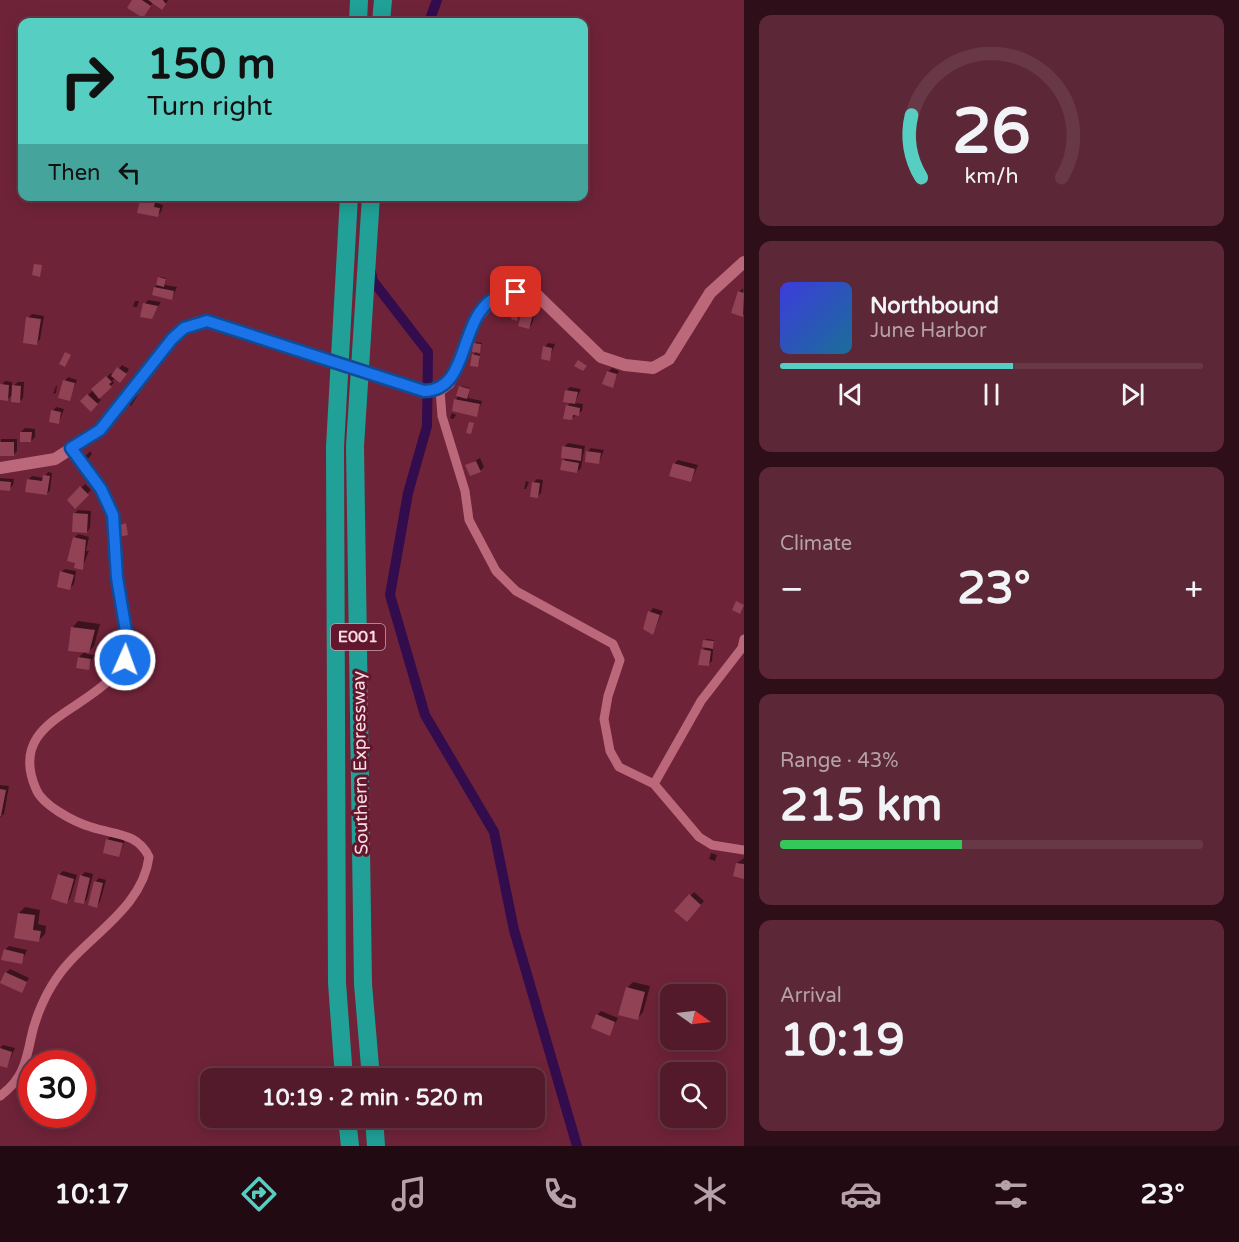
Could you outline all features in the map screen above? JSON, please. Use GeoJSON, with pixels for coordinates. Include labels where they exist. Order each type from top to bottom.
{"type":"FeatureCollection","features":[{"type":"Feature","properties":{"kind":"highway"},"geometry":{"type":"LineString","coordinates":[[358,18],[359,0]]}},
{"type":"Feature","properties":{"kind":"highway"},"geometry":{"type":"LineString","coordinates":[[381,18],[382,0]]}},
{"type":"Feature","properties":{"kind":"highway","name":"Southern Expressway"},"geometry":{"type":"LineString","coordinates":[[343,1068],[337,983],[335,447],[349,201]]}},
{"type":"Feature","properties":{"kind":"highway","name":"Southern Expressway"},"geometry":{"type":"LineString","coordinates":[[370,1068],[363,984],[356,446],[371,201]]}},
{"type":"Feature","properties":{"kind":"highway"},"geometry":{"type":"LineString","coordinates":[[348,1128],[350,1146]]}},
{"type":"Feature","properties":{"kind":"highway"},"geometry":{"type":"LineString","coordinates":[[375,1128],[376,1146]]}},
{"type":"Feature","properties":{"kind":"street"},"geometry":{"type":"LineString","coordinates":[[0,468],[55,459],[100,430],[161,351],[184,328],[207,321],[434,391],[449,383],[474,322],[492,299],[516,292],[537,295],[601,357],[625,365],[653,368],[669,359],[710,293],[744,262]]}},
{"type":"Feature","properties":{"kind":"street"},"geometry":{"type":"LineString","coordinates":[[434,391],[465,491],[469,520],[496,571],[516,591],[613,644],[620,660],[608,696],[604,719],[610,751],[620,767],[654,784],[699,837],[712,845],[744,850]]}},
{"type":"Feature","properties":{"kind":"street"},"geometry":{"type":"LineString","coordinates":[[0,1096],[12,1086],[26,1065],[34,1029],[51,986],[132,897],[144,879],[149,857],[141,843],[131,837],[90,827],[48,805],[34,786],[31,761],[36,736],[51,721],[106,685],[125,660],[127,649],[117,578],[113,515],[101,489],[71,448]]}},
{"type":"Feature","properties":{"kind":"street"},"geometry":{"type":"LineString","coordinates":[[654,784],[701,701],[742,648],[744,639]]}},
{"type":"Feature","properties":{"kind":"building"},"geometry":{"type":"Polygon","coordinates":[[[132,0],[142,0],[151,6],[143,18],[127,8],[132,0]]]}},
{"type":"Feature","properties":{"kind":"building"},"geometry":{"type":"Polygon","coordinates":[[[148,0],[163,0],[166,4],[162,10],[148,0]]]}},
{"type":"Feature","properties":{"kind":"building"},"geometry":{"type":"Polygon","coordinates":[[[140,201],[155,201],[154,207],[160,208],[158,217],[137,213],[140,201]]]}},
{"type":"Feature","properties":{"kind":"building"},"geometry":{"type":"Polygon","coordinates":[[[34,264],[42,265],[40,277],[32,275],[34,264]]]}},
{"type":"Feature","properties":{"kind":"building"},"geometry":{"type":"Polygon","coordinates":[[[158,277],[166,279],[164,287],[156,285],[158,277]]]}},
{"type":"Feature","properties":{"kind":"building"},"geometry":{"type":"Polygon","coordinates":[[[154,287],[174,291],[172,300],[152,295],[154,287]]]}},
{"type":"Feature","properties":{"kind":"building"},"geometry":{"type":"Polygon","coordinates":[[[738,291],[744,293],[743,317],[731,313],[738,291]]]}},
{"type":"Feature","properties":{"kind":"building"},"geometry":{"type":"Polygon","coordinates":[[[508,301],[513,302],[509,314],[504,312],[508,301]]]}},
{"type":"Feature","properties":{"kind":"building"},"geometry":{"type":"Polygon","coordinates":[[[143,303],[158,306],[152,319],[140,317],[143,303]]]}},
{"type":"Feature","properties":{"kind":"building"},"geometry":{"type":"Polygon","coordinates":[[[514,303],[521,304],[517,321],[511,319],[514,303]]]}},
{"type":"Feature","properties":{"kind":"building"},"geometry":{"type":"Polygon","coordinates":[[[523,308],[534,311],[529,329],[518,326],[523,308]]]}},
{"type":"Feature","properties":{"kind":"building"},"geometry":{"type":"Polygon","coordinates":[[[26,317],[41,319],[37,345],[23,343],[26,317]]]}},
{"type":"Feature","properties":{"kind":"building"},"geometry":{"type":"Polygon","coordinates":[[[473,343],[481,344],[480,353],[472,352],[473,343]]]}},
{"type":"Feature","properties":{"kind":"building"},"geometry":{"type":"Polygon","coordinates":[[[543,346],[552,348],[550,361],[541,359],[543,346]]]}},
{"type":"Feature","properties":{"kind":"building"},"geometry":{"type":"Polygon","coordinates":[[[65,352],[71,355],[65,367],[59,364],[65,352]]]}},
{"type":"Feature","properties":{"kind":"building"},"geometry":{"type":"Polygon","coordinates":[[[472,354],[480,356],[478,367],[470,366],[472,354]]]}},
{"type":"Feature","properties":{"kind":"building"},"geometry":{"type":"Polygon","coordinates":[[[578,360],[587,366],[583,371],[574,366],[578,360]]]}},
{"type":"Feature","properties":{"kind":"building"},"geometry":{"type":"Polygon","coordinates":[[[117,367],[127,374],[120,383],[111,376],[117,367]]]}},
{"type":"Feature","properties":{"kind":"building"},"geometry":{"type":"Polygon","coordinates":[[[607,371],[617,374],[613,388],[602,384],[607,371]]]}},
{"type":"Feature","properties":{"kind":"building"},"geometry":{"type":"Polygon","coordinates":[[[106,376],[112,382],[109,384],[112,387],[99,399],[91,389],[106,376]]]}},
{"type":"Feature","properties":{"kind":"building"},"geometry":{"type":"Polygon","coordinates":[[[63,380],[75,383],[70,401],[58,398],[63,380]]]}},
{"type":"Feature","properties":{"kind":"building"},"geometry":{"type":"Polygon","coordinates":[[[0,384],[9,385],[8,401],[0,400],[0,384]]]}},
{"type":"Feature","properties":{"kind":"building"},"geometry":{"type":"Polygon","coordinates":[[[12,385],[21,386],[20,403],[11,402],[12,385]]]}},
{"type":"Feature","properties":{"kind":"building"},"geometry":{"type":"Polygon","coordinates":[[[459,386],[470,389],[467,399],[456,396],[459,386]]]}},
{"type":"Feature","properties":{"kind":"building"},"geometry":{"type":"Polygon","coordinates":[[[565,390],[578,392],[575,404],[563,402],[565,390]]]}},
{"type":"Feature","properties":{"kind":"building"},"geometry":{"type":"Polygon","coordinates":[[[87,394],[98,404],[91,412],[80,401],[87,394]]]}},
{"type":"Feature","properties":{"kind":"building"},"geometry":{"type":"Polygon","coordinates":[[[454,399],[480,404],[477,417],[452,411],[454,399]]]}},
{"type":"Feature","properties":{"kind":"building"},"geometry":{"type":"Polygon","coordinates":[[[566,405],[580,408],[579,416],[573,415],[572,420],[563,419],[566,405]]]}},
{"type":"Feature","properties":{"kind":"building"},"geometry":{"type":"Polygon","coordinates":[[[51,410],[61,412],[59,424],[49,422],[51,410]]]}},
{"type":"Feature","properties":{"kind":"building"},"geometry":{"type":"Polygon","coordinates":[[[469,422],[474,423],[471,434],[466,433],[469,422]]]}},
{"type":"Feature","properties":{"kind":"building"},"geometry":{"type":"Polygon","coordinates":[[[20,432],[32,432],[31,442],[20,442],[20,432]]]}},
{"type":"Feature","properties":{"kind":"building"},"geometry":{"type":"Polygon","coordinates":[[[0,442],[14,442],[14,456],[0,456],[0,442]]]}},
{"type":"Feature","properties":{"kind":"building"},"geometry":{"type":"Polygon","coordinates":[[[562,446],[582,449],[581,461],[561,458],[562,446]]]}},
{"type":"Feature","properties":{"kind":"building"},"geometry":{"type":"Polygon","coordinates":[[[586,451],[601,453],[599,464],[585,462],[586,451]]]}},
{"type":"Feature","properties":{"kind":"building"},"geometry":{"type":"Polygon","coordinates":[[[562,460],[579,463],[577,473],[560,470],[562,460]]]}},
{"type":"Feature","properties":{"kind":"building"},"geometry":{"type":"Polygon","coordinates":[[[476,461],[481,472],[470,476],[465,465],[476,461]]]}},
{"type":"Feature","properties":{"kind":"building"},"geometry":{"type":"Polygon","coordinates":[[[673,463],[695,469],[691,482],[669,476],[673,463]]]}},
{"type":"Feature","properties":{"kind":"building"},"geometry":{"type":"Polygon","coordinates":[[[43,475],[50,476],[47,495],[25,492],[27,479],[42,481],[43,475]]]}},
{"type":"Feature","properties":{"kind":"building"},"geometry":{"type":"Polygon","coordinates":[[[0,481],[11,482],[10,491],[0,490],[0,481]]]}},
{"type":"Feature","properties":{"kind":"building"},"geometry":{"type":"Polygon","coordinates":[[[532,482],[540,483],[538,498],[530,497],[532,482]]]}},
{"type":"Feature","properties":{"kind":"building"},"geometry":{"type":"Polygon","coordinates":[[[80,486],[89,495],[75,509],[67,500],[80,486]]]}},
{"type":"Feature","properties":{"kind":"building"},"geometry":{"type":"Polygon","coordinates":[[[73,513],[88,514],[87,533],[72,532],[73,513]]]}},
{"type":"Feature","properties":{"kind":"building"},"geometry":{"type":"Polygon","coordinates":[[[126,523],[128,535],[119,537],[117,526],[126,523]]]}},
{"type":"Feature","properties":{"kind":"building"},"geometry":{"type":"Polygon","coordinates":[[[73,537],[86,540],[83,570],[74,568],[75,563],[67,561],[73,537]]]}},
{"type":"Feature","properties":{"kind":"building"},"geometry":{"type":"Polygon","coordinates":[[[60,571],[74,575],[70,590],[57,587],[60,571]]]}},
{"type":"Feature","properties":{"kind":"building"},"geometry":{"type":"Polygon","coordinates":[[[736,601],[744,605],[740,614],[732,610],[736,601]]]}},
{"type":"Feature","properties":{"kind":"building"},"geometry":{"type":"Polygon","coordinates":[[[648,611],[660,615],[653,635],[643,629],[648,611]]]}},
{"type":"Feature","properties":{"kind":"building"},"geometry":{"type":"Polygon","coordinates":[[[71,627],[95,630],[89,653],[68,651],[71,627]]]}},
{"type":"Feature","properties":{"kind":"building"},"geometry":{"type":"Polygon","coordinates":[[[703,640],[714,641],[713,649],[702,647],[703,640]]]}},
{"type":"Feature","properties":{"kind":"building"},"geometry":{"type":"Polygon","coordinates":[[[701,649],[711,651],[709,666],[698,665],[701,649]]]}},
{"type":"Feature","properties":{"kind":"building"},"geometry":{"type":"Polygon","coordinates":[[[78,657],[91,659],[89,670],[76,668],[78,657]]]}},
{"type":"Feature","properties":{"kind":"building"},"geometry":{"type":"Polygon","coordinates":[[[0,789],[6,790],[1,816],[0,816],[0,789]]]}},
{"type":"Feature","properties":{"kind":"building"},"geometry":{"type":"Polygon","coordinates":[[[106,839],[123,843],[119,857],[103,853],[106,839]]]}},
{"type":"Feature","properties":{"kind":"building"},"geometry":{"type":"Polygon","coordinates":[[[736,863],[744,864],[744,879],[733,876],[736,863]]]}},
{"type":"Feature","properties":{"kind":"building"},"geometry":{"type":"Polygon","coordinates":[[[58,874],[74,879],[67,904],[51,899],[58,874]]]}},
{"type":"Feature","properties":{"kind":"building"},"geometry":{"type":"Polygon","coordinates":[[[80,875],[90,878],[84,904],[74,902],[80,875]]]}},
{"type":"Feature","properties":{"kind":"building"},"geometry":{"type":"Polygon","coordinates":[[[94,881],[103,883],[97,908],[88,905],[94,881]]]}},
{"type":"Feature","properties":{"kind":"building"},"geometry":{"type":"Polygon","coordinates":[[[689,894],[701,905],[687,922],[674,911],[689,894]]]}},
{"type":"Feature","properties":{"kind":"building"},"geometry":{"type":"Polygon","coordinates":[[[18,913],[35,915],[33,930],[41,931],[39,942],[14,938],[18,913]]]}},
{"type":"Feature","properties":{"kind":"building"},"geometry":{"type":"Polygon","coordinates":[[[4,949],[24,954],[22,964],[1,960],[4,949]]]}},
{"type":"Feature","properties":{"kind":"building"},"geometry":{"type":"Polygon","coordinates":[[[5,972],[27,982],[22,993],[0,983],[5,972]]]}},
{"type":"Feature","properties":{"kind":"building"},"geometry":{"type":"Polygon","coordinates":[[[626,987],[645,992],[638,1020],[618,1015],[626,987]]]}},
{"type":"Feature","properties":{"kind":"building"},"geometry":{"type":"Polygon","coordinates":[[[596,1014],[615,1022],[610,1036],[591,1028],[596,1014]]]}},
{"type":"Feature","properties":{"kind":"building"},"geometry":{"type":"Polygon","coordinates":[[[0,1048],[12,1052],[7,1068],[0,1066],[0,1048]]]}},
{"type":"Feature","properties":{"kind":"waterway"},"geometry":{"type":"LineString","coordinates":[[430,18],[437,0]]}},
{"type":"Feature","properties":{"kind":"waterway"},"geometry":{"type":"LineString","coordinates":[[371,272],[373,281],[428,352],[427,426],[408,493],[390,595],[425,715],[494,832],[514,930],[577,1146]]}},
{"type":"Feature","properties":{"kind":"route"},"geometry":{"type":"LineString","coordinates":[[125,660],[127,637],[117,578],[113,515],[101,489],[71,448],[100,430],[172,339],[184,328],[207,321],[424,391],[436,391],[449,383],[474,322],[492,299],[516,292]]}}]}
